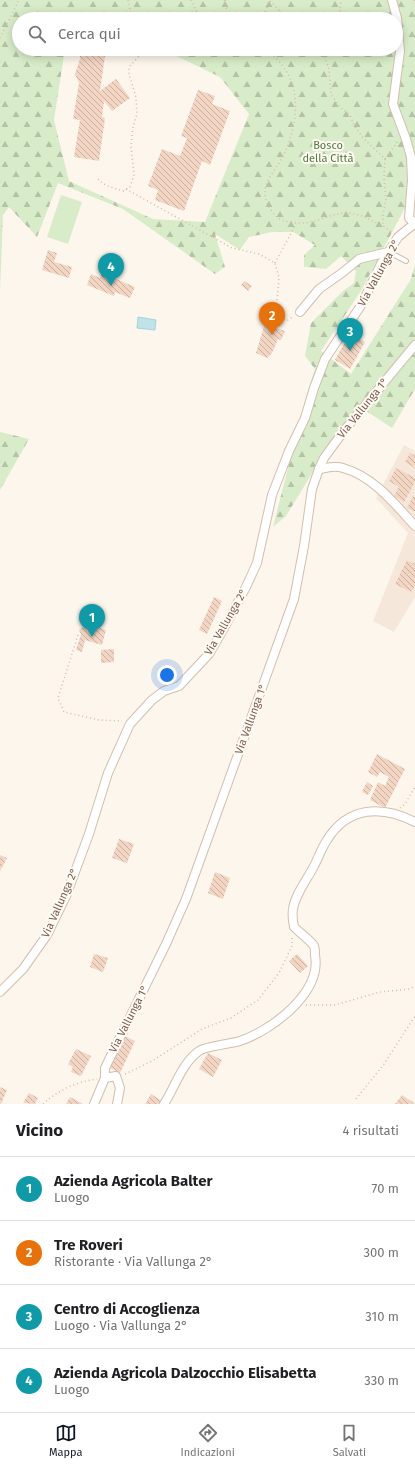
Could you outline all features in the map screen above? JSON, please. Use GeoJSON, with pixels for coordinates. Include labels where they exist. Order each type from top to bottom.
{"type":"FeatureCollection","features":[{"type":"Feature","properties":{"kind":"street"},"geometry":{"type":"LineString","coordinates":[[392,0],[395,12]]}},
{"type":"Feature","properties":{"kind":"street"},"geometry":{"type":"LineString","coordinates":[[399,56],[393,104],[406,139],[410,158],[412,180],[409,218],[415,224]]}},
{"type":"Feature","properties":{"kind":"street","name":"Via Vallunga 2°"},"geometry":{"type":"LineString","coordinates":[[0,992],[23,969],[47,935],[66,896],[89,834],[108,773],[130,724],[152,700],[164,691],[180,686],[209,654],[246,587],[257,563],[272,495],[289,451],[305,418],[325,359],[362,304],[388,252],[398,237],[415,224]]}},
{"type":"Feature","properties":{"kind":"street"},"geometry":{"type":"LineString","coordinates":[[300,312],[319,290],[359,259],[388,252]]}},
{"type":"Feature","properties":{"kind":"street","name":"Via Vallunga 1°"},"geometry":{"type":"LineString","coordinates":[[94,1104],[105,1078],[105,1068],[166,944],[186,899],[294,599],[304,546],[312,489],[319,469],[324,458],[343,432],[415,345]]}},
{"type":"Feature","properties":{"kind":"street"},"geometry":{"type":"LineString","coordinates":[[319,469],[332,467],[343,468],[372,482],[415,526]]}},
{"type":"Feature","properties":{"kind":"street"},"geometry":{"type":"LineString","coordinates":[[164,1104],[190,1059],[200,1049],[240,1041],[269,1026],[297,1004],[308,988],[317,965],[314,946],[294,927],[292,911],[295,899],[327,841],[335,830],[356,814],[370,811],[382,810],[405,817],[415,822]]}},
{"type":"Feature","properties":{"kind":"street"},"geometry":{"type":"LineString","coordinates":[[105,1078],[116,1076],[120,1088],[117,1104]]}},
{"type":"Feature","properties":{"kind":"lane"},"geometry":{"type":"LineString","coordinates":[[388,252],[406,261]]}},
{"type":"Feature","properties":{"kind":"path"},"geometry":{"type":"LineString","coordinates":[[14,12],[20,0]]}},
{"type":"Feature","properties":{"kind":"path"},"geometry":{"type":"LineString","coordinates":[[128,0],[131,12]]}},
{"type":"Feature","properties":{"kind":"path"},"geometry":{"type":"LineString","coordinates":[[191,0],[197,12]]}},
{"type":"Feature","properties":{"kind":"path"},"geometry":{"type":"LineString","coordinates":[[225,0],[227,12]]}},
{"type":"Feature","properties":{"kind":"path"},"geometry":{"type":"LineString","coordinates":[[265,12],[270,0],[281,12]]}},
{"type":"Feature","properties":{"kind":"path"},"geometry":{"type":"LineString","coordinates":[[340,12],[341,0]]}},
{"type":"Feature","properties":{"kind":"path"},"geometry":{"type":"LineString","coordinates":[[0,38],[12,15]]}},
{"type":"Feature","properties":{"kind":"path"},"geometry":{"type":"LineString","coordinates":[[98,179],[109,186],[122,191],[130,187],[134,175],[131,146],[133,127],[137,114],[136,97],[129,74],[129,67],[139,56]]}},
{"type":"Feature","properties":{"kind":"path"},"geometry":{"type":"LineString","coordinates":[[274,56],[288,74],[294,86],[295,99],[294,121],[288,143],[280,163],[270,176],[265,190],[266,199],[270,208],[281,220],[296,223],[309,223],[325,219],[337,213],[360,214],[384,226],[398,237]]}},
{"type":"Feature","properties":{"kind":"path"},"geometry":{"type":"LineString","coordinates":[[324,56],[329,69],[331,94],[339,106],[350,115],[354,125],[363,138],[385,159]]}},
{"type":"Feature","properties":{"kind":"path"},"geometry":{"type":"LineString","coordinates":[[384,226],[383,215],[386,199],[384,178],[385,159],[398,141],[406,139]]}},
{"type":"Feature","properties":{"kind":"path"},"geometry":{"type":"LineString","coordinates":[[126,189],[232,248],[259,254],[276,263]]}},
{"type":"Feature","properties":{"kind":"path"},"geometry":{"type":"LineString","coordinates":[[296,223],[276,263],[279,278],[276,312],[281,319],[288,320],[300,312]]}},
{"type":"Feature","properties":{"kind":"path"},"geometry":{"type":"LineString","coordinates":[[78,635],[58,698],[64,712],[98,720],[121,722],[127,717]]}},
{"type":"Feature","properties":{"kind":"path"},"geometry":{"type":"LineString","coordinates":[[395,814],[405,804],[415,787]]}},
{"type":"Feature","properties":{"kind":"path"},"geometry":{"type":"LineString","coordinates":[[116,1076],[120,1077],[152,1061],[202,1029],[231,1018],[258,1000],[279,973],[292,946],[294,927]]}},
{"type":"Feature","properties":{"kind":"path"},"geometry":{"type":"LineString","coordinates":[[297,1004],[335,1005],[369,995],[410,989],[415,986]]}},
{"type":"Feature","properties":{"kind":"path"},"geometry":{"type":"LineString","coordinates":[[356,1099],[384,1064],[415,1016]]}},
{"type":"Feature","properties":{"kind":"path"},"geometry":{"type":"LineString","coordinates":[[43,1104],[54,1094],[66,1088],[90,1080],[105,1078]]}},
{"type":"Feature","properties":{"kind":"shaded area"},"geometry":{"type":"Polygon","coordinates":[[[404,445],[415,451],[415,597],[394,632],[373,621],[408,533],[376,498],[404,445]]]}},
{"type":"Feature","properties":{"kind":"green space","name":"Bosco della Città"},"geometry":{"type":"Polygon","coordinates":[[[0,0],[415,0],[415,189],[361,291],[321,351],[351,374],[411,279],[415,264],[415,389],[392,428],[360,407],[322,457],[286,516],[273,527],[308,390],[315,369],[305,356],[311,323],[343,291],[354,283],[356,271],[341,256],[326,269],[304,267],[304,255],[315,245],[293,232],[272,232],[249,237],[240,250],[215,234],[225,267],[215,274],[123,209],[58,183],[37,237],[9,207],[3,215],[0,292],[0,0]],[[12,12],[12,56],[64,56],[54,120],[69,181],[153,219],[205,222],[249,114],[220,77],[176,56],[403,56],[403,12],[12,12]]]}},
{"type":"Feature","properties":{"kind":"green space"},"geometry":{"type":"Polygon","coordinates":[[[61,195],[82,202],[68,244],[47,237],[61,195]]]}},
{"type":"Feature","properties":{"kind":"green space"},"geometry":{"type":"Polygon","coordinates":[[[0,432],[29,439],[0,490],[0,432]]]}},
{"type":"Feature","properties":{"kind":"water"},"geometry":{"type":"Polygon","coordinates":[[[138,317],[156,320],[155,330],[137,328],[138,317]]]}},
{"type":"Feature","properties":{"kind":"building"},"geometry":{"type":"Polygon","coordinates":[[[80,56],[105,56],[100,91],[116,79],[130,98],[112,111],[104,101],[102,117],[105,118],[99,161],[74,157],[80,120],[73,119],[79,83],[75,74],[80,56]]]}},
{"type":"Feature","properties":{"kind":"building"},"geometry":{"type":"Polygon","coordinates":[[[198,90],[215,96],[212,104],[230,111],[210,165],[202,161],[184,211],[155,200],[158,190],[148,186],[162,149],[180,156],[187,138],[181,136],[198,90]]]}},
{"type":"Feature","properties":{"kind":"building"},"geometry":{"type":"Polygon","coordinates":[[[48,250],[57,253],[54,262],[72,267],[69,278],[42,270],[48,250]]]}},
{"type":"Feature","properties":{"kind":"building"},"geometry":{"type":"Polygon","coordinates":[[[102,273],[135,287],[130,298],[115,292],[114,296],[87,285],[91,274],[100,278],[102,273]]]}},
{"type":"Feature","properties":{"kind":"building"},"geometry":{"type":"Polygon","coordinates":[[[244,281],[252,286],[248,291],[241,285],[244,281]]]}},
{"type":"Feature","properties":{"kind":"building"},"geometry":{"type":"Polygon","coordinates":[[[268,313],[277,316],[273,327],[285,331],[281,340],[278,339],[272,353],[267,358],[256,353],[268,313]]]}},
{"type":"Feature","properties":{"kind":"building"},"geometry":{"type":"Polygon","coordinates":[[[350,333],[365,342],[350,369],[335,360],[350,333]]]}},
{"type":"Feature","properties":{"kind":"building"},"geometry":{"type":"Polygon","coordinates":[[[410,453],[415,456],[415,468],[405,462],[410,453]]]}},
{"type":"Feature","properties":{"kind":"building"},"geometry":{"type":"Polygon","coordinates":[[[396,468],[415,478],[415,482],[404,502],[394,496],[399,487],[389,481],[396,468]]]}},
{"type":"Feature","properties":{"kind":"building"},"geometry":{"type":"Polygon","coordinates":[[[413,496],[415,497],[415,512],[407,508],[413,496]]]}},
{"type":"Feature","properties":{"kind":"building"},"geometry":{"type":"Polygon","coordinates":[[[407,560],[415,564],[415,586],[411,592],[395,584],[407,560]]]}},
{"type":"Feature","properties":{"kind":"building"},"geometry":{"type":"Polygon","coordinates":[[[214,597],[222,601],[207,634],[199,630],[214,597]]]}},
{"type":"Feature","properties":{"kind":"building"},"geometry":{"type":"Polygon","coordinates":[[[90,625],[106,630],[102,645],[85,640],[82,652],[76,650],[81,634],[79,630],[85,627],[88,632],[90,625]]]}},
{"type":"Feature","properties":{"kind":"building"},"geometry":{"type":"Polygon","coordinates":[[[114,649],[114,662],[101,663],[101,650],[114,649]]]}},
{"type":"Feature","properties":{"kind":"building"},"geometry":{"type":"Polygon","coordinates":[[[377,754],[405,769],[385,808],[370,800],[378,782],[385,786],[389,777],[380,772],[377,777],[368,772],[377,754]]]}},
{"type":"Feature","properties":{"kind":"building"},"geometry":{"type":"Polygon","coordinates":[[[367,782],[373,786],[368,795],[362,792],[367,782]]]}},
{"type":"Feature","properties":{"kind":"building"},"geometry":{"type":"Polygon","coordinates":[[[119,839],[134,844],[127,863],[112,858],[119,839]]]}},
{"type":"Feature","properties":{"kind":"building"},"geometry":{"type":"Polygon","coordinates":[[[0,855],[7,858],[0,871],[0,855]]]}},
{"type":"Feature","properties":{"kind":"building"},"geometry":{"type":"Polygon","coordinates":[[[215,872],[230,878],[223,899],[208,893],[215,872]]]}},
{"type":"Feature","properties":{"kind":"building"},"geometry":{"type":"Polygon","coordinates":[[[94,954],[108,958],[103,972],[90,967],[94,954]]]}},
{"type":"Feature","properties":{"kind":"building"},"geometry":{"type":"Polygon","coordinates":[[[297,954],[308,966],[300,973],[289,961],[297,954]]]}},
{"type":"Feature","properties":{"kind":"building"},"geometry":{"type":"Polygon","coordinates":[[[123,1035],[135,1041],[120,1073],[108,1067],[123,1035]]]}},
{"type":"Feature","properties":{"kind":"building"},"geometry":{"type":"Polygon","coordinates":[[[76,1049],[91,1056],[81,1076],[71,1072],[73,1067],[68,1064],[76,1049]]]}},
{"type":"Feature","properties":{"kind":"building"},"geometry":{"type":"Polygon","coordinates":[[[208,1053],[222,1060],[213,1077],[199,1069],[208,1053]]]}},
{"type":"Feature","properties":{"kind":"building"},"geometry":{"type":"Polygon","coordinates":[[[0,1087],[7,1090],[1,1104],[0,1104],[0,1087]]]}},
{"type":"Feature","properties":{"kind":"building"},"geometry":{"type":"Polygon","coordinates":[[[29,1093],[38,1098],[35,1104],[23,1103],[29,1093]]]}},
{"type":"Feature","properties":{"kind":"building"},"geometry":{"type":"Polygon","coordinates":[[[151,1094],[162,1101],[160,1104],[145,1104],[151,1094]]]}},
{"type":"Feature","properties":{"kind":"building"},"geometry":{"type":"Polygon","coordinates":[[[402,1095],[414,1103],[395,1104],[402,1095]]]}},
{"type":"Feature","properties":{"kind":"building"},"geometry":{"type":"Polygon","coordinates":[[[70,1097],[83,1104],[66,1104],[70,1097]]]}},
{"type":"Feature","properties":{"kind":"place","name":"Azienda Agricola Dalzocchio Elisabetta"},"geometry":{"type":"Point","coordinates":[111,286]}},
{"type":"Feature","properties":{"kind":"place","name":"Tre Roveri"},"geometry":{"type":"Point","coordinates":[272,335]}},
{"type":"Feature","properties":{"kind":"place","name":"Centro di Accoglienza"},"geometry":{"type":"Point","coordinates":[350,351]}},
{"type":"Feature","properties":{"kind":"place","name":"Azienda Agricola Balter"},"geometry":{"type":"Point","coordinates":[92,637]}}]}
